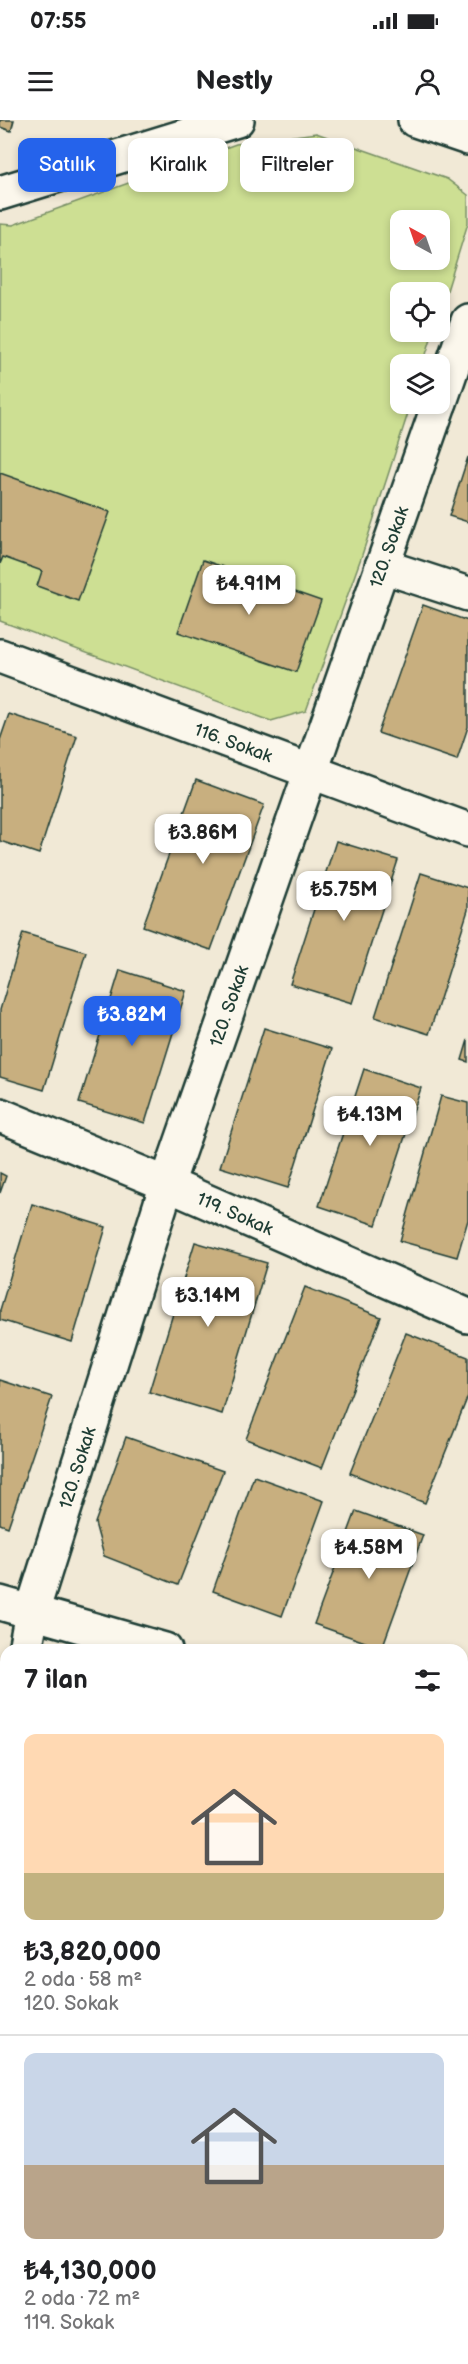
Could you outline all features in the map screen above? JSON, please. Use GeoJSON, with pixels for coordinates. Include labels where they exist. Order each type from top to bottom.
{"type":"FeatureCollection","features":[{"type":"Feature","properties":{"kind":"street"},"geometry":{"type":"LineString","coordinates":[[0,193],[237,120]]}},
{"type":"Feature","properties":{"kind":"street"},"geometry":{"type":"LineString","coordinates":[[415,120],[468,138]]}},
{"type":"Feature","properties":{"kind":"street","name":"120. Sokak"},"geometry":{"type":"LineString","coordinates":[[450,372],[468,321]]}},
{"type":"Feature","properties":{"kind":"street","name":"120. Sokak"},"geometry":{"type":"LineString","coordinates":[[26,1644],[32,1612],[167,1184],[435,414]]}},
{"type":"Feature","properties":{"kind":"street"},"geometry":{"type":"LineString","coordinates":[[382,566],[468,594]]}},
{"type":"Feature","properties":{"kind":"street","name":"116. Sokak"},"geometry":{"type":"LineString","coordinates":[[0,656],[468,830]]}},
{"type":"Feature","properties":{"kind":"street","name":"119. Sokak"},"geometry":{"type":"LineString","coordinates":[[0,1115],[167,1184],[468,1316]]}},
{"type":"Feature","properties":{"kind":"street"},"geometry":{"type":"LineString","coordinates":[[0,1603],[144,1644]]}},
{"type":"Feature","properties":{"kind":"green space"},"geometry":{"type":"Polygon","coordinates":[[[316,133],[330,138],[280,138],[316,133]]]}},
{"type":"Feature","properties":{"kind":"green space"},"geometry":{"type":"Polygon","coordinates":[[[240,143],[240,192],[354,192],[354,146],[447,179],[468,195],[468,223],[450,282],[390,282],[390,342],[430,342],[426,354],[390,354],[390,414],[408,414],[362,555],[306,711],[271,721],[0,621],[0,224],[13,225],[104,192],[116,192],[116,188],[128,183],[128,192],[228,192],[228,147],[240,143]]]}},
{"type":"Feature","properties":{"kind":"building"},"geometry":{"type":"Polygon","coordinates":[[[0,120],[14,120],[11,131],[0,127],[0,120]]]}},
{"type":"Feature","properties":{"kind":"building"},"geometry":{"type":"Polygon","coordinates":[[[468,457],[468,522],[449,516],[468,457]]]}},
{"type":"Feature","properties":{"kind":"building"},"geometry":{"type":"Polygon","coordinates":[[[0,473],[110,512],[78,601],[37,586],[42,571],[3,557],[0,564],[0,473]]]}},
{"type":"Feature","properties":{"kind":"building"},"geometry":{"type":"Polygon","coordinates":[[[203,560],[321,601],[296,672],[178,632],[203,560]]]}},
{"type":"Feature","properties":{"kind":"building"},"geometry":{"type":"Polygon","coordinates":[[[423,605],[468,621],[468,727],[457,760],[378,733],[423,605]]]}},
{"type":"Feature","properties":{"kind":"building"},"geometry":{"type":"Polygon","coordinates":[[[9,714],[77,736],[39,854],[0,841],[0,740],[9,714]]]}},
{"type":"Feature","properties":{"kind":"building"},"geometry":{"type":"Polygon","coordinates":[[[196,780],[264,805],[211,950],[143,926],[196,780]]]}},
{"type":"Feature","properties":{"kind":"building"},"geometry":{"type":"Polygon","coordinates":[[[336,841],[398,860],[352,1003],[290,984],[336,841]]]}},
{"type":"Feature","properties":{"kind":"building"},"geometry":{"type":"Polygon","coordinates":[[[421,873],[468,888],[468,910],[429,1034],[375,1017],[421,873]]]}},
{"type":"Feature","properties":{"kind":"building"},"geometry":{"type":"Polygon","coordinates":[[[23,933],[86,952],[44,1090],[0,1077],[0,1010],[23,933]]]}},
{"type":"Feature","properties":{"kind":"building"},"geometry":{"type":"Polygon","coordinates":[[[120,970],[186,991],[145,1123],[79,1103],[120,970]]]}},
{"type":"Feature","properties":{"kind":"building"},"geometry":{"type":"Polygon","coordinates":[[[264,1028],[332,1049],[288,1188],[220,1167],[264,1028]]]}},
{"type":"Feature","properties":{"kind":"building"},"geometry":{"type":"Polygon","coordinates":[[[468,1040],[468,1062],[462,1060],[468,1040]]]}},
{"type":"Feature","properties":{"kind":"building"},"geometry":{"type":"Polygon","coordinates":[[[364,1069],[421,1088],[376,1225],[319,1206],[364,1069]]]}},
{"type":"Feature","properties":{"kind":"building"},"geometry":{"type":"Polygon","coordinates":[[[441,1096],[468,1103],[468,1220],[457,1257],[400,1241],[441,1096]]]}},
{"type":"Feature","properties":{"kind":"building"},"geometry":{"type":"Polygon","coordinates":[[[0,1173],[6,1176],[0,1193],[0,1173]]]}},
{"type":"Feature","properties":{"kind":"building"},"geometry":{"type":"Polygon","coordinates":[[[32,1204],[106,1227],[72,1342],[0,1320],[0,1310],[32,1204]]]}},
{"type":"Feature","properties":{"kind":"building"},"geometry":{"type":"Polygon","coordinates":[[[195,1242],[267,1263],[222,1414],[149,1392],[195,1242]]]}},
{"type":"Feature","properties":{"kind":"building"},"geometry":{"type":"Polygon","coordinates":[[[305,1287],[381,1317],[322,1468],[246,1439],[305,1287]]]}},
{"type":"Feature","properties":{"kind":"building"},"geometry":{"type":"Polygon","coordinates":[[[406,1333],[468,1357],[468,1396],[425,1503],[350,1473],[406,1333]]]}},
{"type":"Feature","properties":{"kind":"building"},"geometry":{"type":"Polygon","coordinates":[[[0,1380],[52,1397],[8,1527],[0,1524],[0,1380]]]}},
{"type":"Feature","properties":{"kind":"building"},"geometry":{"type":"Polygon","coordinates":[[[126,1437],[223,1471],[178,1585],[104,1556],[95,1523],[126,1437]]]}},
{"type":"Feature","properties":{"kind":"building"},"geometry":{"type":"Polygon","coordinates":[[[254,1476],[324,1501],[282,1616],[213,1591],[254,1476]]]}},
{"type":"Feature","properties":{"kind":"building"},"geometry":{"type":"Polygon","coordinates":[[[356,1511],[423,1535],[383,1644],[371,1644],[314,1624],[356,1511]]]}}]}
